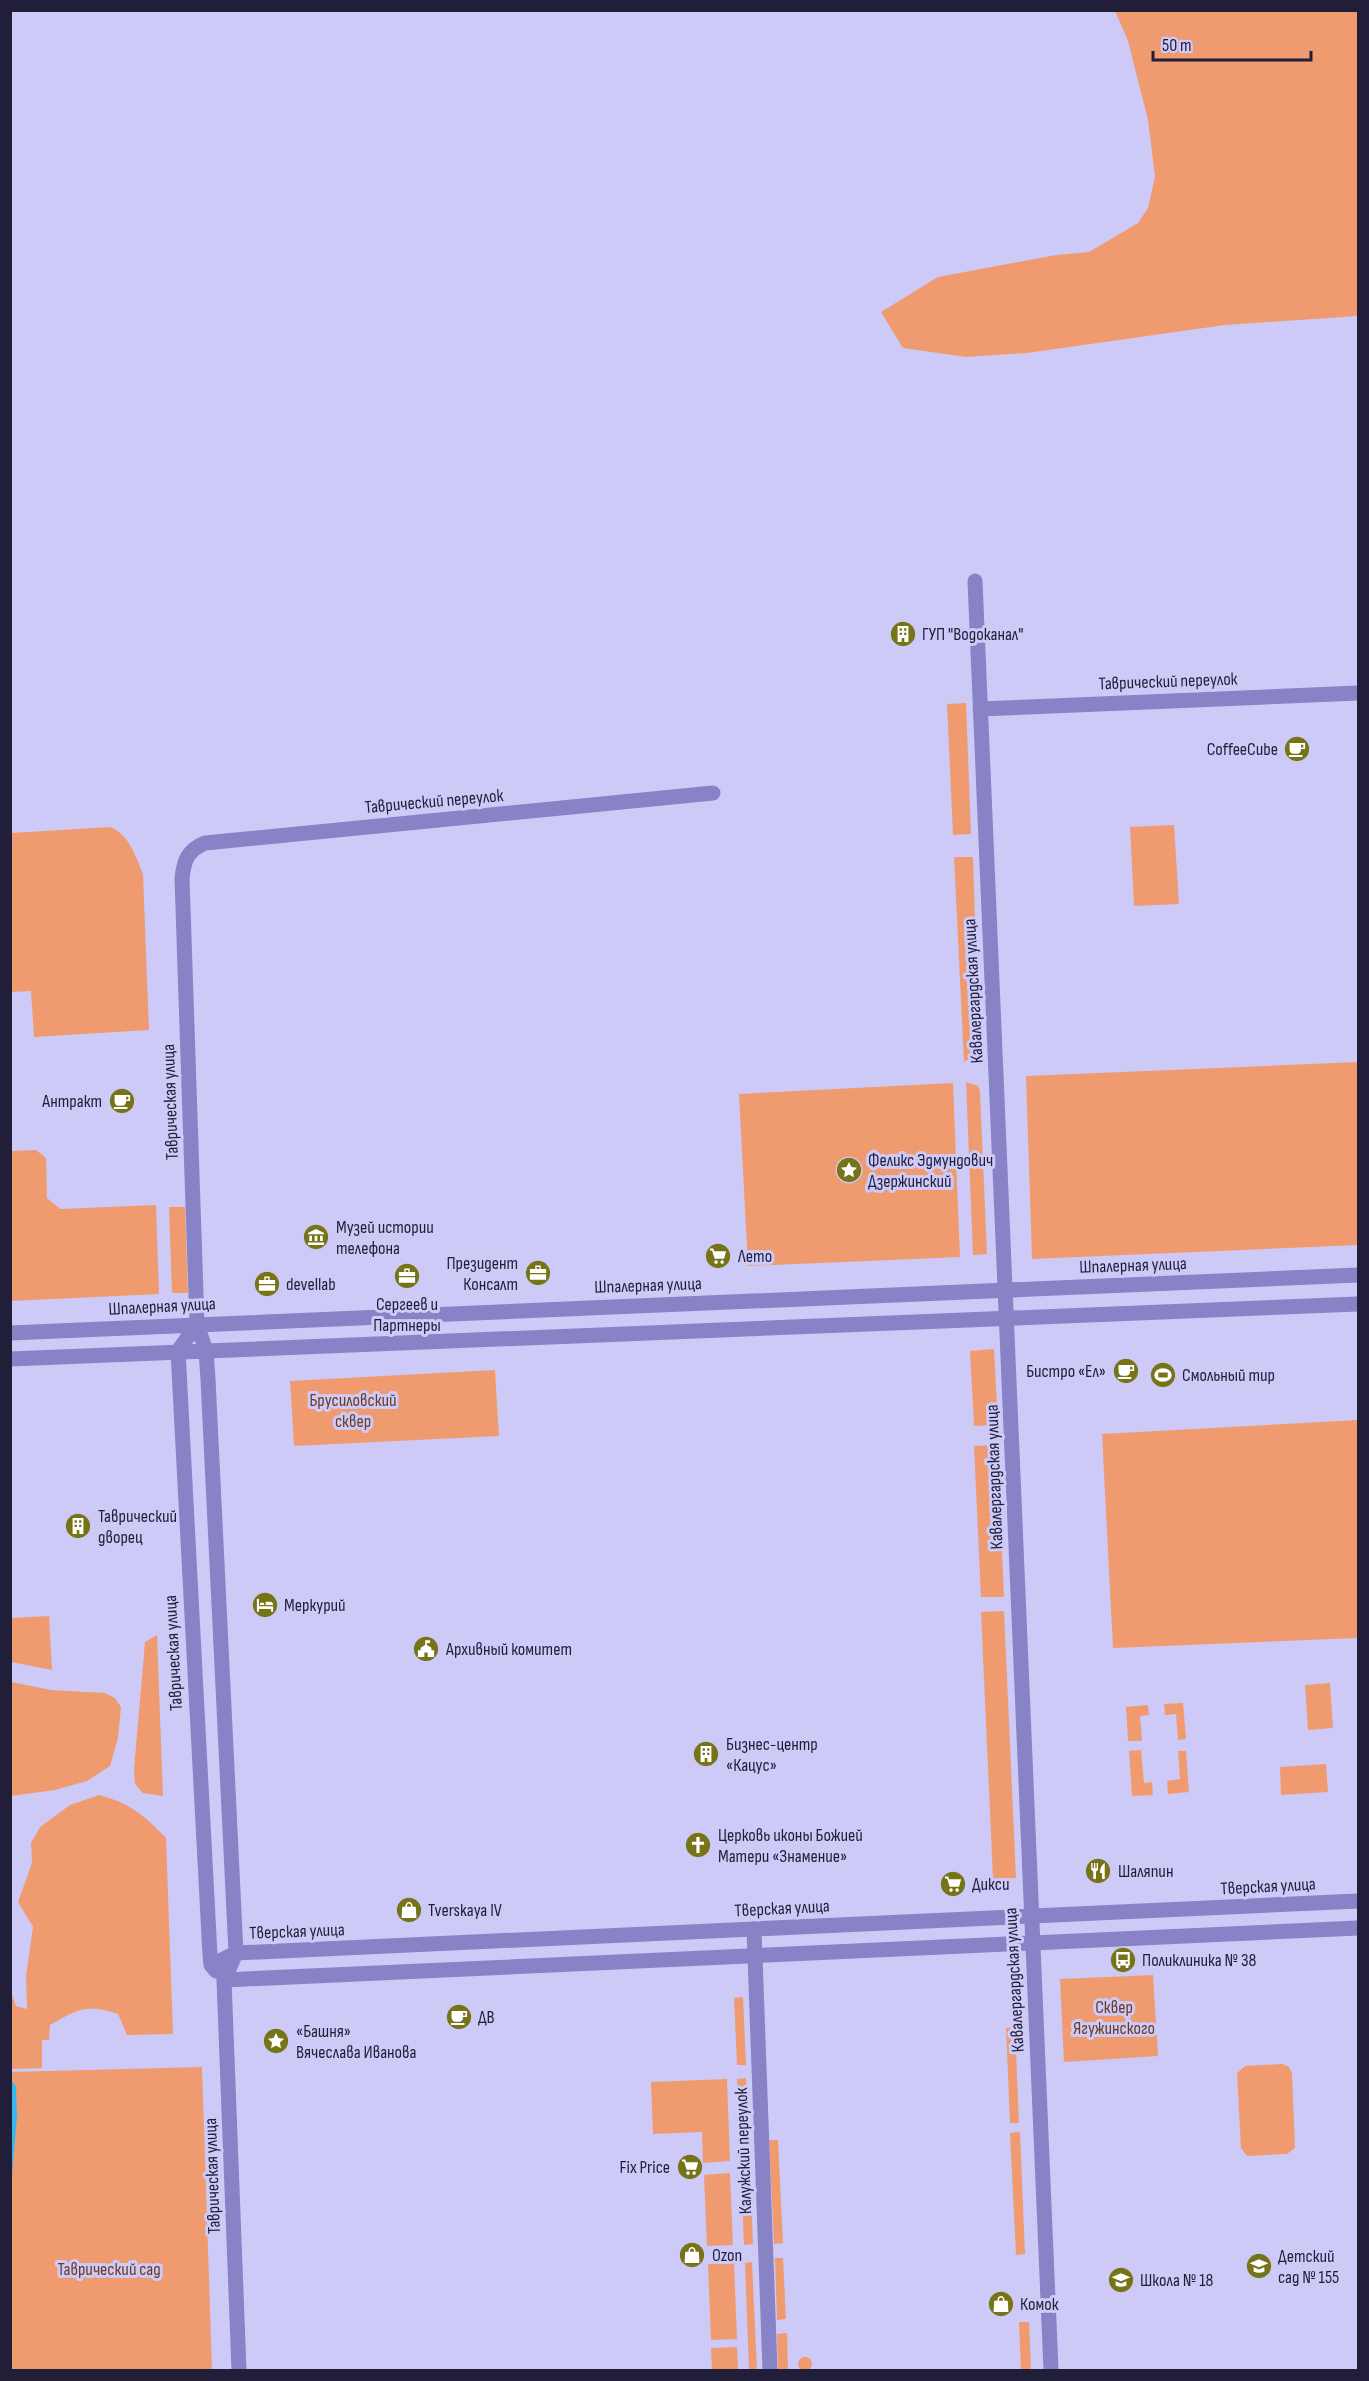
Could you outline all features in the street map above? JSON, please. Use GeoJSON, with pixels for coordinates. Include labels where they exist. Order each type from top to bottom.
{"type":"FeatureCollection","features":[{"type":"Feature","properties":{"kind":"street","name":"Кавалергардская улица"},"geometry":{"type":"LineString","coordinates":[[975,581],[1051,2370]]}},
{"type":"Feature","properties":{"kind":"street","name":"Таврический переулок"},"geometry":{"type":"LineString","coordinates":[[980,709],[1359,693]]}},
{"type":"Feature","properties":{"kind":"street","name":"Таврический переулок"},"geometry":{"type":"LineString","coordinates":[[182,878],[184,861],[193,848],[205,843],[713,793]]}},
{"type":"Feature","properties":{"kind":"street","name":"Таврическая улица"},"geometry":{"type":"LineString","coordinates":[[182,878],[197,1324],[206,1351],[236,1953],[224,1980],[239,2370]]}},
{"type":"Feature","properties":{"kind":"street","name":"Шпалерная улица"},"geometry":{"type":"LineString","coordinates":[[10,1333],[1359,1275]]}},
{"type":"Feature","properties":{"kind":"street"},"geometry":{"type":"LineString","coordinates":[[10,1359],[1359,1304]]}},
{"type":"Feature","properties":{"kind":"street"},"geometry":{"type":"LineString","coordinates":[[178,1351],[197,1324]]}},
{"type":"Feature","properties":{"kind":"street","name":"Таврическая улица"},"geometry":{"type":"LineString","coordinates":[[178,1351],[210,1965]]}},
{"type":"Feature","properties":{"kind":"street","name":"Тверская улица"},"geometry":{"type":"LineString","coordinates":[[210,1965],[236,1953],[1359,1901]]}},
{"type":"Feature","properties":{"kind":"street"},"geometry":{"type":"LineString","coordinates":[[210,1965],[224,1980],[1032,1941],[1359,1928]]}},
{"type":"Feature","properties":{"kind":"street","name":"Калужский переулок"},"geometry":{"type":"LineString","coordinates":[[754,1929],[770,2370]]}},
{"type":"Feature","properties":{"kind":"green space"},"geometry":{"type":"Polygon","coordinates":[[[1115,11],[1358,11],[1358,316],[1225,325],[1027,353],[966,357],[903,348],[881,312],[938,277],[1056,255],[1089,252],[1138,223],[1148,208],[1155,177],[1148,120],[1128,41],[1115,11]]]}},
{"type":"Feature","properties":{"kind":"green space"},"geometry":{"type":"Polygon","coordinates":[[[966,703],[971,834],[953,835],[947,704],[966,703]]]}},
{"type":"Feature","properties":{"kind":"green space"},"geometry":{"type":"Polygon","coordinates":[[[1174,825],[1179,904],[1134,906],[1130,827],[1174,825]]]}},
{"type":"Feature","properties":{"kind":"green space"},"geometry":{"type":"Polygon","coordinates":[[[110,827],[117,830],[127,840],[143,874],[149,1030],[34,1037],[31,991],[11,992],[11,833],[110,827]]]}},
{"type":"Feature","properties":{"kind":"green space"},"geometry":{"type":"Polygon","coordinates":[[[954,857],[973,857],[979,1046],[977,1054],[964,1062],[954,857]]]}},
{"type":"Feature","properties":{"kind":"green space"},"geometry":{"type":"Polygon","coordinates":[[[1358,1062],[1358,1245],[1032,1259],[1026,1076],[1358,1062]]]}},
{"type":"Feature","properties":{"kind":"green space"},"geometry":{"type":"Polygon","coordinates":[[[966,1082],[978,1086],[980,1092],[987,1254],[973,1255],[966,1082]]]}},
{"type":"Feature","properties":{"kind":"green space"},"geometry":{"type":"Polygon","coordinates":[[[953,1083],[960,1257],[748,1266],[739,1094],[953,1083]]]}},
{"type":"Feature","properties":{"kind":"green space"},"geometry":{"type":"Polygon","coordinates":[[[36,1150],[46,1158],[47,1198],[60,1209],[156,1205],[159,1294],[11,1301],[11,1151],[36,1150]]]}},
{"type":"Feature","properties":{"kind":"green space"},"geometry":{"type":"Polygon","coordinates":[[[169,1207],[185,1207],[188,1293],[172,1293],[169,1207]]]}},
{"type":"Feature","properties":{"kind":"green space"},"geometry":{"type":"Polygon","coordinates":[[[994,1349],[998,1425],[974,1426],[970,1351],[994,1349]]]}},
{"type":"Feature","properties":{"kind":"green space","name":"Брусиловский сквер"},"geometry":{"type":"Polygon","coordinates":[[[495,1370],[499,1436],[294,1446],[290,1381],[495,1370]]]}},
{"type":"Feature","properties":{"kind":"green space"},"geometry":{"type":"Polygon","coordinates":[[[1358,1420],[1358,1638],[1113,1648],[1102,1434],[1358,1420]]]}},
{"type":"Feature","properties":{"kind":"green space"},"geometry":{"type":"Polygon","coordinates":[[[997,1445],[1004,1597],[981,1597],[974,1446],[997,1445]]]}},
{"type":"Feature","properties":{"kind":"green space"},"geometry":{"type":"Polygon","coordinates":[[[1004,1611],[1016,1878],[993,1879],[981,1612],[1004,1611]]]}},
{"type":"Feature","properties":{"kind":"green space"},"geometry":{"type":"Polygon","coordinates":[[[49,1616],[52,1670],[11,1662],[11,1618],[49,1616]]]}},
{"type":"Feature","properties":{"kind":"green space"},"geometry":{"type":"Polygon","coordinates":[[[157,1635],[163,1796],[143,1793],[135,1784],[134,1769],[145,1642],[157,1635]]]}},
{"type":"Feature","properties":{"kind":"green space"},"geometry":{"type":"Polygon","coordinates":[[[11,1682],[51,1690],[105,1693],[115,1698],[121,1707],[118,1738],[110,1766],[87,1781],[55,1790],[11,1796],[11,1682]]]}},
{"type":"Feature","properties":{"kind":"green space"},"geometry":{"type":"Polygon","coordinates":[[[1330,1683],[1333,1728],[1308,1730],[1305,1685],[1330,1683]]]}},
{"type":"Feature","properties":{"kind":"green space"},"geometry":{"type":"Polygon","coordinates":[[[1183,1703],[1186,1739],[1178,1740],[1176,1714],[1165,1715],[1164,1704],[1183,1703]]]}},
{"type":"Feature","properties":{"kind":"green space"},"geometry":{"type":"Polygon","coordinates":[[[1148,1705],[1149,1715],[1140,1716],[1142,1741],[1128,1741],[1126,1707],[1148,1705]]]}},
{"type":"Feature","properties":{"kind":"green space"},"geometry":{"type":"Polygon","coordinates":[[[1141,1750],[1144,1783],[1152,1782],[1153,1795],[1132,1796],[1129,1751],[1141,1750]]]}},
{"type":"Feature","properties":{"kind":"green space"},"geometry":{"type":"Polygon","coordinates":[[[1178,1751],[1186,1751],[1189,1792],[1168,1794],[1167,1781],[1180,1779],[1178,1751]]]}},
{"type":"Feature","properties":{"kind":"green space"},"geometry":{"type":"Polygon","coordinates":[[[1326,1764],[1328,1792],[1281,1795],[1280,1767],[1326,1764]]]}},
{"type":"Feature","properties":{"kind":"green space"},"geometry":{"type":"Polygon","coordinates":[[[99,1795],[136,1811],[166,1838],[173,2034],[127,2035],[118,2014],[98,2009],[83,2010],[50,2025],[49,2040],[42,2040],[42,2068],[11,2069],[11,1992],[16,2006],[27,2009],[26,1976],[33,1927],[18,1902],[32,1863],[31,1843],[40,1827],[70,1805],[99,1795]]]}},
{"type":"Feature","properties":{"kind":"green space","name":"Сквер Ягужинского"},"geometry":{"type":"Polygon","coordinates":[[[1153,1975],[1158,2056],[1064,2062],[1060,1979],[1153,1975]]]}},
{"type":"Feature","properties":{"kind":"green space"},"geometry":{"type":"Polygon","coordinates":[[[743,1997],[746,2065],[737,2065],[734,1998],[743,1997]]]}},
{"type":"Feature","properties":{"kind":"green space"},"geometry":{"type":"Polygon","coordinates":[[[1015,2027],[1019,2123],[1010,2123],[1006,2028],[1015,2027]]]}},
{"type":"Feature","properties":{"kind":"green space"},"geometry":{"type":"Polygon","coordinates":[[[1282,2064],[1289,2067],[1292,2073],[1295,2148],[1287,2154],[1247,2156],[1241,2148],[1237,2073],[1245,2066],[1282,2064]]]}},
{"type":"Feature","properties":{"kind":"green space","name":"Таврический сад"},"geometry":{"type":"Polygon","coordinates":[[[202,2067],[212,2370],[11,2370],[10,2072],[202,2067]]]}},
{"type":"Feature","properties":{"kind":"green space"},"geometry":{"type":"Polygon","coordinates":[[[746,2078],[753,2244],[744,2245],[737,2079],[746,2078]]]}},
{"type":"Feature","properties":{"kind":"green space"},"geometry":{"type":"Polygon","coordinates":[[[727,2079],[730,2161],[703,2163],[702,2132],[653,2134],[651,2082],[727,2079]]]}},
{"type":"Feature","properties":{"kind":"green space"},"geometry":{"type":"Polygon","coordinates":[[[1020,2132],[1025,2254],[1016,2255],[1010,2133],[1020,2132]]]}},
{"type":"Feature","properties":{"kind":"green space"},"geometry":{"type":"Polygon","coordinates":[[[769,2140],[778,2140],[783,2243],[774,2244],[769,2140]]]}},
{"type":"Feature","properties":{"kind":"green space"},"geometry":{"type":"Polygon","coordinates":[[[730,2173],[733,2245],[707,2246],[704,2175],[730,2173]]]}},
{"type":"Feature","properties":{"kind":"green space"},"geometry":{"type":"Polygon","coordinates":[[[775,2258],[783,2258],[786,2319],[777,2320],[775,2258]]]}},
{"type":"Feature","properties":{"kind":"green space"},"geometry":{"type":"Polygon","coordinates":[[[752,2262],[757,2370],[749,2370],[745,2263],[752,2262]]]}},
{"type":"Feature","properties":{"kind":"green space"},"geometry":{"type":"Polygon","coordinates":[[[734,2263],[737,2339],[711,2340],[708,2264],[734,2263]]]}},
{"type":"Feature","properties":{"kind":"green space"},"geometry":{"type":"Polygon","coordinates":[[[1019,2322],[1029,2322],[1031,2370],[1021,2370],[1019,2322]]]}},
{"type":"Feature","properties":{"kind":"green space"},"geometry":{"type":"Polygon","coordinates":[[[787,2333],[788,2370],[778,2370],[777,2334],[787,2333]]]}},
{"type":"Feature","properties":{"kind":"green space"},"geometry":{"type":"Polygon","coordinates":[[[737,2347],[738,2370],[712,2370],[711,2348],[737,2347]]]}},
{"type":"Feature","properties":{"kind":"green space"},"geometry":{"type":"Polygon","coordinates":[[[802,2357],[808,2357],[812,2364],[808,2371],[802,2371],[798,2367],[798,2361],[802,2357]]]}},
{"type":"Feature","properties":{"kind":"water"},"geometry":{"type":"Polygon","coordinates":[[[11,2080],[16,2086],[17,2117],[11,2188],[11,2080]]]}},
{"type":"Feature","properties":{"kind":"place","name":"ГУП \"Водоканал\""},"geometry":{"type":"Point","coordinates":[903,634]}},
{"type":"Feature","properties":{"kind":"place","name":"CoffeeCube"},"geometry":{"type":"Point","coordinates":[1297,749]}},
{"type":"Feature","properties":{"kind":"place","name":"Антракт"},"geometry":{"type":"Point","coordinates":[122,1101]}},
{"type":"Feature","properties":{"kind":"place","name":"Феликс Эдмундович Дзержинский"},"geometry":{"type":"Point","coordinates":[849,1170]}},
{"type":"Feature","properties":{"kind":"place","name":"Музей истории телефона"},"geometry":{"type":"Point","coordinates":[316,1237]}},
{"type":"Feature","properties":{"kind":"place","name":"Лето"},"geometry":{"type":"Point","coordinates":[718,1256]}},
{"type":"Feature","properties":{"kind":"place","name":"Президент Консалт"},"geometry":{"type":"Point","coordinates":[538,1273]}},
{"type":"Feature","properties":{"kind":"place","name":"Сергеев и Партнеры"},"geometry":{"type":"Point","coordinates":[407,1276]}},
{"type":"Feature","properties":{"kind":"place","name":"devellab"},"geometry":{"type":"Point","coordinates":[267,1284]}},
{"type":"Feature","properties":{"kind":"place","name":"Бистро «Ел»"},"geometry":{"type":"Point","coordinates":[1126,1371]}},
{"type":"Feature","properties":{"kind":"place","name":"Смольный тир"},"geometry":{"type":"Point","coordinates":[1163,1375]}},
{"type":"Feature","properties":{"kind":"place","name":"Таврический дворец"},"geometry":{"type":"Point","coordinates":[78,1526]}},
{"type":"Feature","properties":{"kind":"place","name":"Меркурий"},"geometry":{"type":"Point","coordinates":[265,1605]}},
{"type":"Feature","properties":{"kind":"place","name":"Архивный комитет"},"geometry":{"type":"Point","coordinates":[426,1649]}},
{"type":"Feature","properties":{"kind":"place","name":"Бизнес-центр «Кацус»"},"geometry":{"type":"Point","coordinates":[706,1754]}},
{"type":"Feature","properties":{"kind":"place","name":"Церковь иконы Божией Матери «Знамение»"},"geometry":{"type":"Point","coordinates":[698,1845]}},
{"type":"Feature","properties":{"kind":"place","name":"Шаляпин"},"geometry":{"type":"Point","coordinates":[1098,1871]}},
{"type":"Feature","properties":{"kind":"place","name":"Дикси"},"geometry":{"type":"Point","coordinates":[953,1884]}},
{"type":"Feature","properties":{"kind":"place","name":"Tverskaya IV"},"geometry":{"type":"Point","coordinates":[409,1910]}},
{"type":"Feature","properties":{"kind":"place","name":"Поликлиника № 38"},"geometry":{"type":"Point","coordinates":[1123,1960]}},
{"type":"Feature","properties":{"kind":"place","name":"ДВ"},"geometry":{"type":"Point","coordinates":[459,2017]}},
{"type":"Feature","properties":{"kind":"place","name":"«Башня» Вячеслава Иванова"},"geometry":{"type":"Point","coordinates":[276,2041]}},
{"type":"Feature","properties":{"kind":"place","name":"Fix Price"},"geometry":{"type":"Point","coordinates":[690,2167]}},
{"type":"Feature","properties":{"kind":"place","name":"Ozon"},"geometry":{"type":"Point","coordinates":[692,2255]}},
{"type":"Feature","properties":{"kind":"place","name":"Детский сад № 155"},"geometry":{"type":"Point","coordinates":[1259,2266]}},
{"type":"Feature","properties":{"kind":"place","name":"Школа № 18"},"geometry":{"type":"Point","coordinates":[1121,2280]}},
{"type":"Feature","properties":{"kind":"place","name":"Комок"},"geometry":{"type":"Point","coordinates":[1001,2304]}}]}
